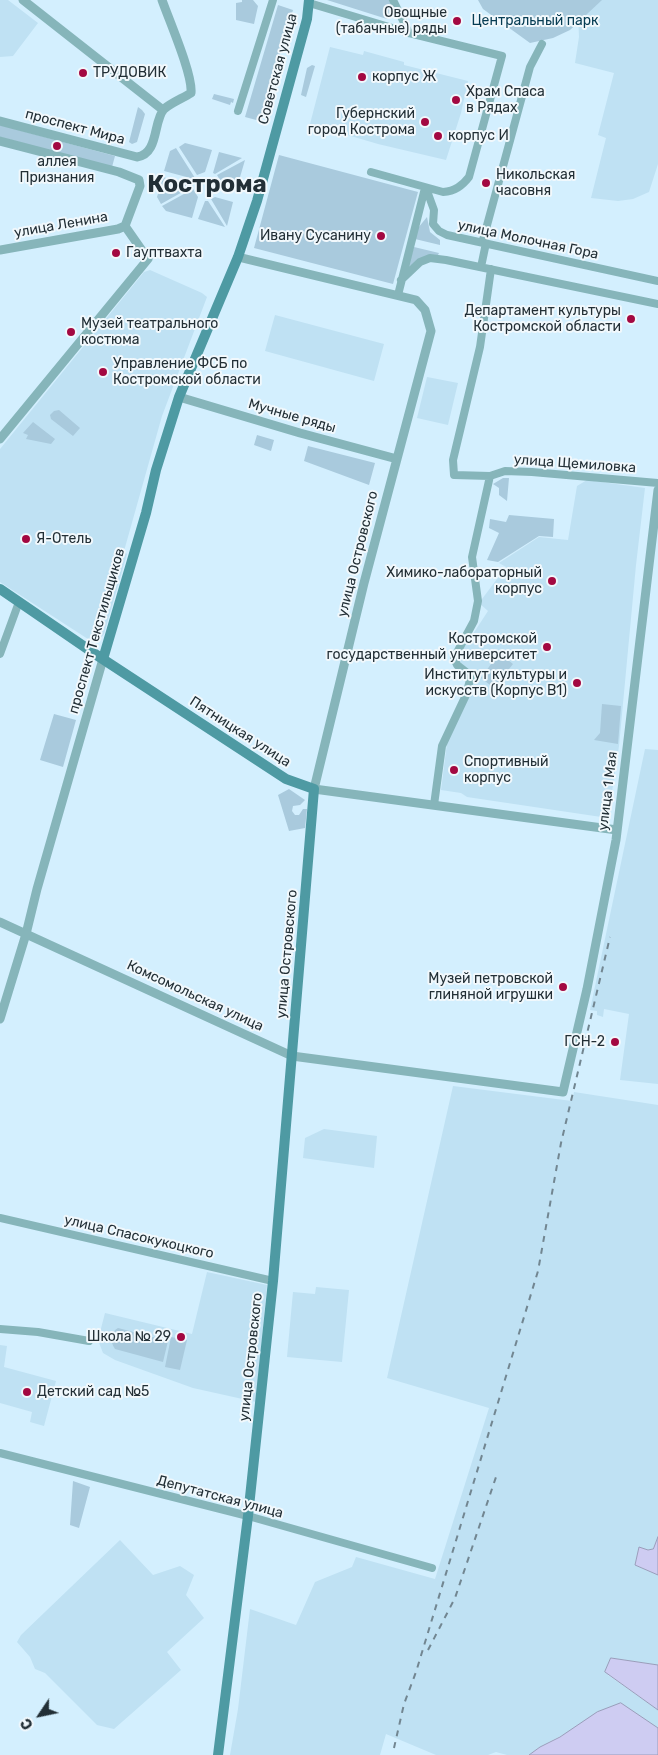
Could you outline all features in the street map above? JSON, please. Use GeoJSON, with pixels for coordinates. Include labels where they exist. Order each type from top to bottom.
{"type":"FeatureCollection","features":[{"type":"Feature","properties":{"kind":"main road","name":"Советская улица"},"geometry":{"type":"LineString","coordinates":[[238,257],[257,201],[307,19],[309,1]]}},
{"type":"Feature","properties":{"kind":"main road","name":"проспект Текстильщиков"},"geometry":{"type":"LineString","coordinates":[[103,659],[146,513],[156,470],[180,397],[238,257]]}},
{"type":"Feature","properties":{"kind":"main road","name":"Пятницкая улица"},"geometry":{"type":"LineString","coordinates":[[0,589],[286,779],[314,789]]}},
{"type":"Feature","properties":{"kind":"main road","name":"улица Островского"},"geometry":{"type":"LineString","coordinates":[[218,1755],[248,1516],[273,1281],[314,789]]}},
{"type":"Feature","properties":{"kind":"street"},"geometry":{"type":"LineString","coordinates":[[23,0],[163,110],[191,93],[192,88],[162,0]]}},
{"type":"Feature","properties":{"kind":"street"},"geometry":{"type":"LineString","coordinates":[[238,111],[273,0]]}},
{"type":"Feature","properties":{"kind":"street"},"geometry":{"type":"LineString","coordinates":[[393,0],[409,33]]}},
{"type":"Feature","properties":{"kind":"street"},"geometry":{"type":"LineString","coordinates":[[309,1],[409,33],[502,56],[469,177],[462,186],[443,192],[370,172]]}},
{"type":"Feature","properties":{"kind":"street"},"geometry":{"type":"LineString","coordinates":[[481,267],[483,240],[530,68],[542,44]]}},
{"type":"Feature","properties":{"kind":"street","name":"проспект Мира"},"geometry":{"type":"LineString","coordinates":[[0,121],[137,157],[144,156],[150,150],[163,110]]}},
{"type":"Feature","properties":{"kind":"street"},"geometry":{"type":"LineString","coordinates":[[0,141],[132,176],[138,180],[140,186],[125,226],[148,259],[0,439]]}},
{"type":"Feature","properties":{"kind":"street"},"geometry":{"type":"LineString","coordinates":[[238,257],[398,296],[426,188]]}},
{"type":"Feature","properties":{"kind":"street","name":"улица Молочная Гора"},"geometry":{"type":"LineString","coordinates":[[426,188],[434,210],[433,224],[439,231],[447,235],[658,281]]}},
{"type":"Feature","properties":{"kind":"street","name":"улица Ленина"},"geometry":{"type":"LineString","coordinates":[[0,250],[118,229],[125,226]]}},
{"type":"Feature","properties":{"kind":"street"},"geometry":{"type":"LineString","coordinates":[[401,280],[420,262],[430,258],[658,304]]}},
{"type":"Feature","properties":{"kind":"street","name":"улица Щемиловка"},"geometry":{"type":"LineString","coordinates":[[491,269],[480,347],[453,460],[454,474],[490,476],[505,471],[578,475],[658,483]]}},
{"type":"Feature","properties":{"kind":"street","name":"улица Островского"},"geometry":{"type":"LineString","coordinates":[[314,789],[367,574],[431,332],[425,310],[416,300],[398,296]]}},
{"type":"Feature","properties":{"kind":"street","name":"Мучные ряды"},"geometry":{"type":"LineString","coordinates":[[180,397],[300,433],[397,459]]}},
{"type":"Feature","properties":{"kind":"street"},"geometry":{"type":"LineString","coordinates":[[434,805],[442,746],[466,696],[471,676],[457,664],[454,658],[476,614],[478,601],[472,557],[490,476]]}},
{"type":"Feature","properties":{"kind":"street","name":"улица 1 Мая"},"geometry":{"type":"LineString","coordinates":[[564,1092],[587,989],[616,830],[658,490]]}},
{"type":"Feature","properties":{"kind":"street"},"geometry":{"type":"LineString","coordinates":[[0,654],[19,602]]}},
{"type":"Feature","properties":{"kind":"street","name":"проспект Текстильщиков"},"geometry":{"type":"LineString","coordinates":[[0,1018],[26,934],[36,889],[103,659]]}},
{"type":"Feature","properties":{"kind":"street","name":"Пятницкая улица"},"geometry":{"type":"LineString","coordinates":[[314,789],[616,830]]}},
{"type":"Feature","properties":{"kind":"street","name":"Комсомольская улица"},"geometry":{"type":"LineString","coordinates":[[0,922],[292,1056],[564,1092]]}},
{"type":"Feature","properties":{"kind":"street","name":"улица Спасокукоцкого"},"geometry":{"type":"LineString","coordinates":[[0,1218],[273,1281]]}},
{"type":"Feature","properties":{"kind":"street"},"geometry":{"type":"LineString","coordinates":[[0,1329],[38,1332],[89,1341]]}},
{"type":"Feature","properties":{"kind":"street","name":"Депутатская улица"},"geometry":{"type":"LineString","coordinates":[[0,1453],[248,1516],[432,1568]]}},
{"type":"Feature","properties":{"kind":"shaded area"},"geometry":{"type":"Polygon","coordinates":[[[0,0],[8,0],[38,23],[13,56],[0,57],[0,0]]]}},
{"type":"Feature","properties":{"kind":"shaded area"},"geometry":{"type":"Polygon","coordinates":[[[592,0],[658,0],[658,164],[649,192],[633,199],[618,201],[591,198],[606,138],[598,135],[614,73],[575,63],[579,37],[578,14],[592,0]]]}},
{"type":"Feature","properties":{"kind":"shaded area"},"geometry":{"type":"Polygon","coordinates":[[[330,47],[363,55],[364,51],[404,62],[404,65],[468,81],[461,113],[446,160],[378,144],[310,124],[330,47]]]}},
{"type":"Feature","properties":{"kind":"shaded area"},"geometry":{"type":"Polygon","coordinates":[[[150,270],[207,297],[162,416],[124,551],[127,554],[104,634],[99,640],[91,641],[0,582],[0,449],[144,272],[150,270]]]}},
{"type":"Feature","properties":{"kind":"shaded area"},"geometry":{"type":"Polygon","coordinates":[[[275,315],[384,344],[374,381],[265,351],[275,315]]]}},
{"type":"Feature","properties":{"kind":"shaded area"},"geometry":{"type":"Polygon","coordinates":[[[427,377],[458,383],[448,425],[417,418],[427,377]]]}},
{"type":"Feature","properties":{"kind":"shaded area","name":"Костромской государственный университет"},"geometry":{"type":"Polygon","coordinates":[[[587,480],[645,488],[619,746],[608,818],[467,797],[461,793],[441,790],[447,743],[476,675],[456,660],[488,611],[479,603],[506,567],[499,563],[539,537],[568,540],[577,486],[587,480]]]}},
{"type":"Feature","properties":{"kind":"shaded area"},"geometry":{"type":"Polygon","coordinates":[[[645,749],[658,750],[658,1084],[620,1080],[629,1014],[604,1009],[603,1017],[597,1015],[597,1011],[590,1010],[645,749]]]}},
{"type":"Feature","properties":{"kind":"shaded area"},"geometry":{"type":"Polygon","coordinates":[[[453,1086],[572,1101],[574,1092],[658,1105],[658,1537],[653,1549],[639,1548],[635,1565],[658,1575],[658,1665],[612,1658],[608,1675],[658,1710],[658,1728],[621,1704],[540,1747],[529,1755],[507,1755],[496,1752],[488,1755],[436,1755],[386,1734],[380,1755],[230,1755],[238,1709],[250,1609],[296,1625],[315,1582],[352,1567],[356,1557],[435,1579],[489,1408],[387,1378],[453,1086]]]}},
{"type":"Feature","properties":{"kind":"shaded area"},"geometry":{"type":"Polygon","coordinates":[[[324,1129],[377,1136],[374,1168],[303,1158],[305,1138],[324,1129]]]}},
{"type":"Feature","properties":{"kind":"shaded area","name":"Школа № 29"},"geometry":{"type":"Polygon","coordinates":[[[207,1272],[267,1285],[256,1402],[193,1388],[115,1360],[103,1353],[98,1340],[105,1313],[192,1334],[207,1272]]]}},
{"type":"Feature","properties":{"kind":"shaded area"},"geometry":{"type":"Polygon","coordinates":[[[316,1287],[349,1290],[342,1362],[287,1357],[293,1292],[315,1294],[316,1287]]]}},
{"type":"Feature","properties":{"kind":"shaded area","name":"Детский сад №5"},"geometry":{"type":"Polygon","coordinates":[[[0,1345],[7,1346],[4,1367],[56,1381],[44,1426],[30,1422],[32,1412],[0,1403],[0,1345]]]}},
{"type":"Feature","properties":{"kind":"shaded area"},"geometry":{"type":"Polygon","coordinates":[[[658,1537],[658,1575],[635,1565],[639,1547],[648,1550],[653,1549],[658,1537]]]}},
{"type":"Feature","properties":{"kind":"shaded area"},"geometry":{"type":"Polygon","coordinates":[[[120,1540],[153,1575],[180,1566],[194,1575],[186,1595],[204,1618],[167,1652],[181,1670],[114,1729],[97,1725],[45,1673],[35,1669],[30,1657],[17,1642],[21,1635],[120,1540]]]}},
{"type":"Feature","properties":{"kind":"shaded area"},"geometry":{"type":"Polygon","coordinates":[[[611,1658],[658,1665],[658,1710],[605,1672],[611,1658]]]}},
{"type":"Feature","properties":{"kind":"shaded area"},"geometry":{"type":"Polygon","coordinates":[[[621,1703],[658,1728],[658,1755],[529,1755],[597,1712],[621,1703]]]}},
{"type":"Feature","properties":{"kind":"green space"},"geometry":{"type":"Polygon","coordinates":[[[242,0],[253,0],[258,6],[254,24],[236,20],[236,3],[242,2],[242,0]]]}},
{"type":"Feature","properties":{"kind":"green space"},"geometry":{"type":"Polygon","coordinates":[[[327,0],[389,0],[394,13],[387,19],[327,0]]]}},
{"type":"Feature","properties":{"kind":"green space","name":"Центральный парк"},"geometry":{"type":"Polygon","coordinates":[[[478,0],[602,0],[570,30],[553,38],[530,43],[483,9],[478,0]]]}},
{"type":"Feature","properties":{"kind":"green space"},"geometry":{"type":"Polygon","coordinates":[[[278,5],[293,10],[260,121],[245,117],[278,5]]]}},
{"type":"Feature","properties":{"kind":"green space"},"geometry":{"type":"Polygon","coordinates":[[[312,65],[315,66],[306,97],[301,95],[307,68],[312,65]]]}},
{"type":"Feature","properties":{"kind":"green space"},"geometry":{"type":"Polygon","coordinates":[[[214,94],[234,99],[233,103],[231,102],[230,105],[212,99],[214,94]]]}},
{"type":"Feature","properties":{"kind":"green space"},"geometry":{"type":"Polygon","coordinates":[[[138,107],[145,114],[137,142],[132,144],[129,142],[138,107]]]}},
{"type":"Feature","properties":{"kind":"green space","name":"аллея Признания"},"geometry":{"type":"Polygon","coordinates":[[[0,125],[115,156],[112,167],[0,137],[0,125]]]}},
{"type":"Feature","properties":{"kind":"green space"},"geometry":{"type":"Polygon","coordinates":[[[185,143],[212,150],[205,172],[197,175],[179,147],[185,143]]]}},
{"type":"Feature","properties":{"kind":"green space"},"geometry":{"type":"Polygon","coordinates":[[[176,148],[194,179],[164,171],[170,151],[176,148]]]}},
{"type":"Feature","properties":{"kind":"green space"},"geometry":{"type":"Polygon","coordinates":[[[219,152],[242,158],[215,174],[213,173],[219,152]]]}},
{"type":"Feature","properties":{"kind":"green space"},"geometry":{"type":"Polygon","coordinates":[[[279,155],[418,192],[393,284],[254,248],[279,155]]]}},
{"type":"Feature","properties":{"kind":"green space"},"geometry":{"type":"Polygon","coordinates":[[[245,160],[238,184],[220,180],[217,175],[245,160]]]}},
{"type":"Feature","properties":{"kind":"green space"},"geometry":{"type":"Polygon","coordinates":[[[163,177],[193,186],[161,204],[157,197],[163,177]]]}},
{"type":"Feature","properties":{"kind":"green space"},"geometry":{"type":"Polygon","coordinates":[[[193,189],[198,197],[192,218],[166,211],[162,206],[193,189]]]}},
{"type":"Feature","properties":{"kind":"green space"},"geometry":{"type":"Polygon","coordinates":[[[215,197],[233,202],[227,226],[211,199],[215,197]]]}},
{"type":"Feature","properties":{"kind":"green space"},"geometry":{"type":"Polygon","coordinates":[[[205,201],[208,201],[225,227],[198,219],[205,201]]]}},
{"type":"Feature","properties":{"kind":"green space"},"geometry":{"type":"Polygon","coordinates":[[[427,217],[430,232],[440,240],[440,245],[415,239],[418,228],[427,217]]]}},
{"type":"Feature","properties":{"kind":"green space"},"geometry":{"type":"Polygon","coordinates":[[[414,247],[439,253],[408,267],[414,247]]]}},
{"type":"Feature","properties":{"kind":"green space"},"geometry":{"type":"Polygon","coordinates":[[[59,410],[80,428],[73,436],[51,419],[50,415],[54,411],[59,410]]]}},
{"type":"Feature","properties":{"kind":"green space"},"geometry":{"type":"Polygon","coordinates":[[[33,422],[55,439],[51,444],[26,439],[28,435],[23,433],[33,422]]]}},
{"type":"Feature","properties":{"kind":"green space"},"geometry":{"type":"Polygon","coordinates":[[[257,435],[274,440],[271,451],[254,445],[257,435]]]}},
{"type":"Feature","properties":{"kind":"green space"},"geometry":{"type":"Polygon","coordinates":[[[308,446],[375,463],[369,485],[304,461],[308,446]]]}},
{"type":"Feature","properties":{"kind":"green space"},"geometry":{"type":"Polygon","coordinates":[[[503,478],[509,478],[507,501],[499,495],[499,488],[493,484],[503,478]]]}},
{"type":"Feature","properties":{"kind":"green space"},"geometry":{"type":"Polygon","coordinates":[[[509,515],[554,519],[553,537],[539,536],[498,562],[487,560],[499,533],[489,528],[490,519],[506,522],[509,515]]]}},
{"type":"Feature","properties":{"kind":"green space"},"geometry":{"type":"Polygon","coordinates":[[[499,653],[513,664],[494,688],[481,678],[499,653]]]}},
{"type":"Feature","properties":{"kind":"green space"},"geometry":{"type":"Polygon","coordinates":[[[602,704],[621,706],[618,744],[594,740],[600,733],[602,704]]]}},
{"type":"Feature","properties":{"kind":"green space"},"geometry":{"type":"Polygon","coordinates":[[[54,714],[76,720],[63,767],[40,760],[54,714]]]}},
{"type":"Feature","properties":{"kind":"green space"},"geometry":{"type":"Polygon","coordinates":[[[289,789],[305,800],[300,805],[293,806],[292,811],[295,815],[299,815],[303,809],[307,809],[305,828],[289,831],[278,795],[289,789]]]}},
{"type":"Feature","properties":{"kind":"green space"},"geometry":{"type":"Polygon","coordinates":[[[118,1328],[168,1341],[163,1362],[115,1349],[111,1337],[118,1328]]]}},
{"type":"Feature","properties":{"kind":"green space"},"geometry":{"type":"Polygon","coordinates":[[[171,1337],[187,1340],[180,1370],[165,1367],[171,1337]]]}},
{"type":"Feature","properties":{"kind":"green space"},"geometry":{"type":"Polygon","coordinates":[[[73,1481],[90,1487],[79,1528],[70,1525],[73,1481]]]}},
{"type":"Feature","properties":{"kind":"railway"},"geometry":{"type":"LineString","coordinates":[[394,1748],[404,1704],[416,1672],[538,1271],[561,1143],[610,937]]}},
{"type":"Feature","properties":{"kind":"railway"},"geometry":{"type":"LineString","coordinates":[[428,1650],[455,1598],[496,1477]]}},
{"type":"Feature","properties":{"kind":"place","name":"Овощные (табачные) ряды"},"geometry":{"type":"Point","coordinates":[457,21]}},
{"type":"Feature","properties":{"kind":"place","name":"ТРУДОВИК"},"geometry":{"type":"Point","coordinates":[83,73]}},
{"type":"Feature","properties":{"kind":"place","name":"корпус Ж"},"geometry":{"type":"Point","coordinates":[362,77]}},
{"type":"Feature","properties":{"kind":"place","name":"Храм Спаса в Рядах"},"geometry":{"type":"Point","coordinates":[456,100]}},
{"type":"Feature","properties":{"kind":"place","name":"Губернский город Кострома"},"geometry":{"type":"Point","coordinates":[425,122]}},
{"type":"Feature","properties":{"kind":"place","name":"корпус И"},"geometry":{"type":"Point","coordinates":[438,136]}},
{"type":"Feature","properties":{"kind":"place","name":"аллея Признания"},"geometry":{"type":"Point","coordinates":[57,146]}},
{"type":"Feature","properties":{"kind":"place","name":"Никольская часовня"},"geometry":{"type":"Point","coordinates":[486,183]}},
{"type":"Feature","properties":{"kind":"place","name":"Ивану Сусанину"},"geometry":{"type":"Point","coordinates":[381,236]}},
{"type":"Feature","properties":{"kind":"place","name":"Гауптвахта"},"geometry":{"type":"Point","coordinates":[116,253]}},
{"type":"Feature","properties":{"kind":"place","name":"Департамент культуры Костромской области"},"geometry":{"type":"Point","coordinates":[631,319]}},
{"type":"Feature","properties":{"kind":"place","name":"Музей театрального костюма"},"geometry":{"type":"Point","coordinates":[71,332]}},
{"type":"Feature","properties":{"kind":"place","name":"Управление ФСБ по Костромской области"},"geometry":{"type":"Point","coordinates":[103,372]}},
{"type":"Feature","properties":{"kind":"place","name":"Я-Отель"},"geometry":{"type":"Point","coordinates":[26,539]}},
{"type":"Feature","properties":{"kind":"place","name":"Химико-лабораторный корпус"},"geometry":{"type":"Point","coordinates":[552,581]}},
{"type":"Feature","properties":{"kind":"place","name":"Костромской государственный университет"},"geometry":{"type":"Point","coordinates":[547,647]}},
{"type":"Feature","properties":{"kind":"place","name":"Институт культуры и искусств (Корпус В1)"},"geometry":{"type":"Point","coordinates":[577,683]}},
{"type":"Feature","properties":{"kind":"place","name":"Спортивный корпус"},"geometry":{"type":"Point","coordinates":[454,770]}},
{"type":"Feature","properties":{"kind":"place","name":"Музей петровской глиняной игрушки"},"geometry":{"type":"Point","coordinates":[563,987]}},
{"type":"Feature","properties":{"kind":"place","name":"ГСН-2"},"geometry":{"type":"Point","coordinates":[615,1042]}},
{"type":"Feature","properties":{"kind":"place","name":"Школа № 29"},"geometry":{"type":"Point","coordinates":[181,1337]}},
{"type":"Feature","properties":{"kind":"place","name":"Детский сад №5"},"geometry":{"type":"Point","coordinates":[27,1392]}},
{"type":"Feature","properties":{"kind":"district","name":"Кострома"},"geometry":{"type":"Point","coordinates":[207,185]}}]}
